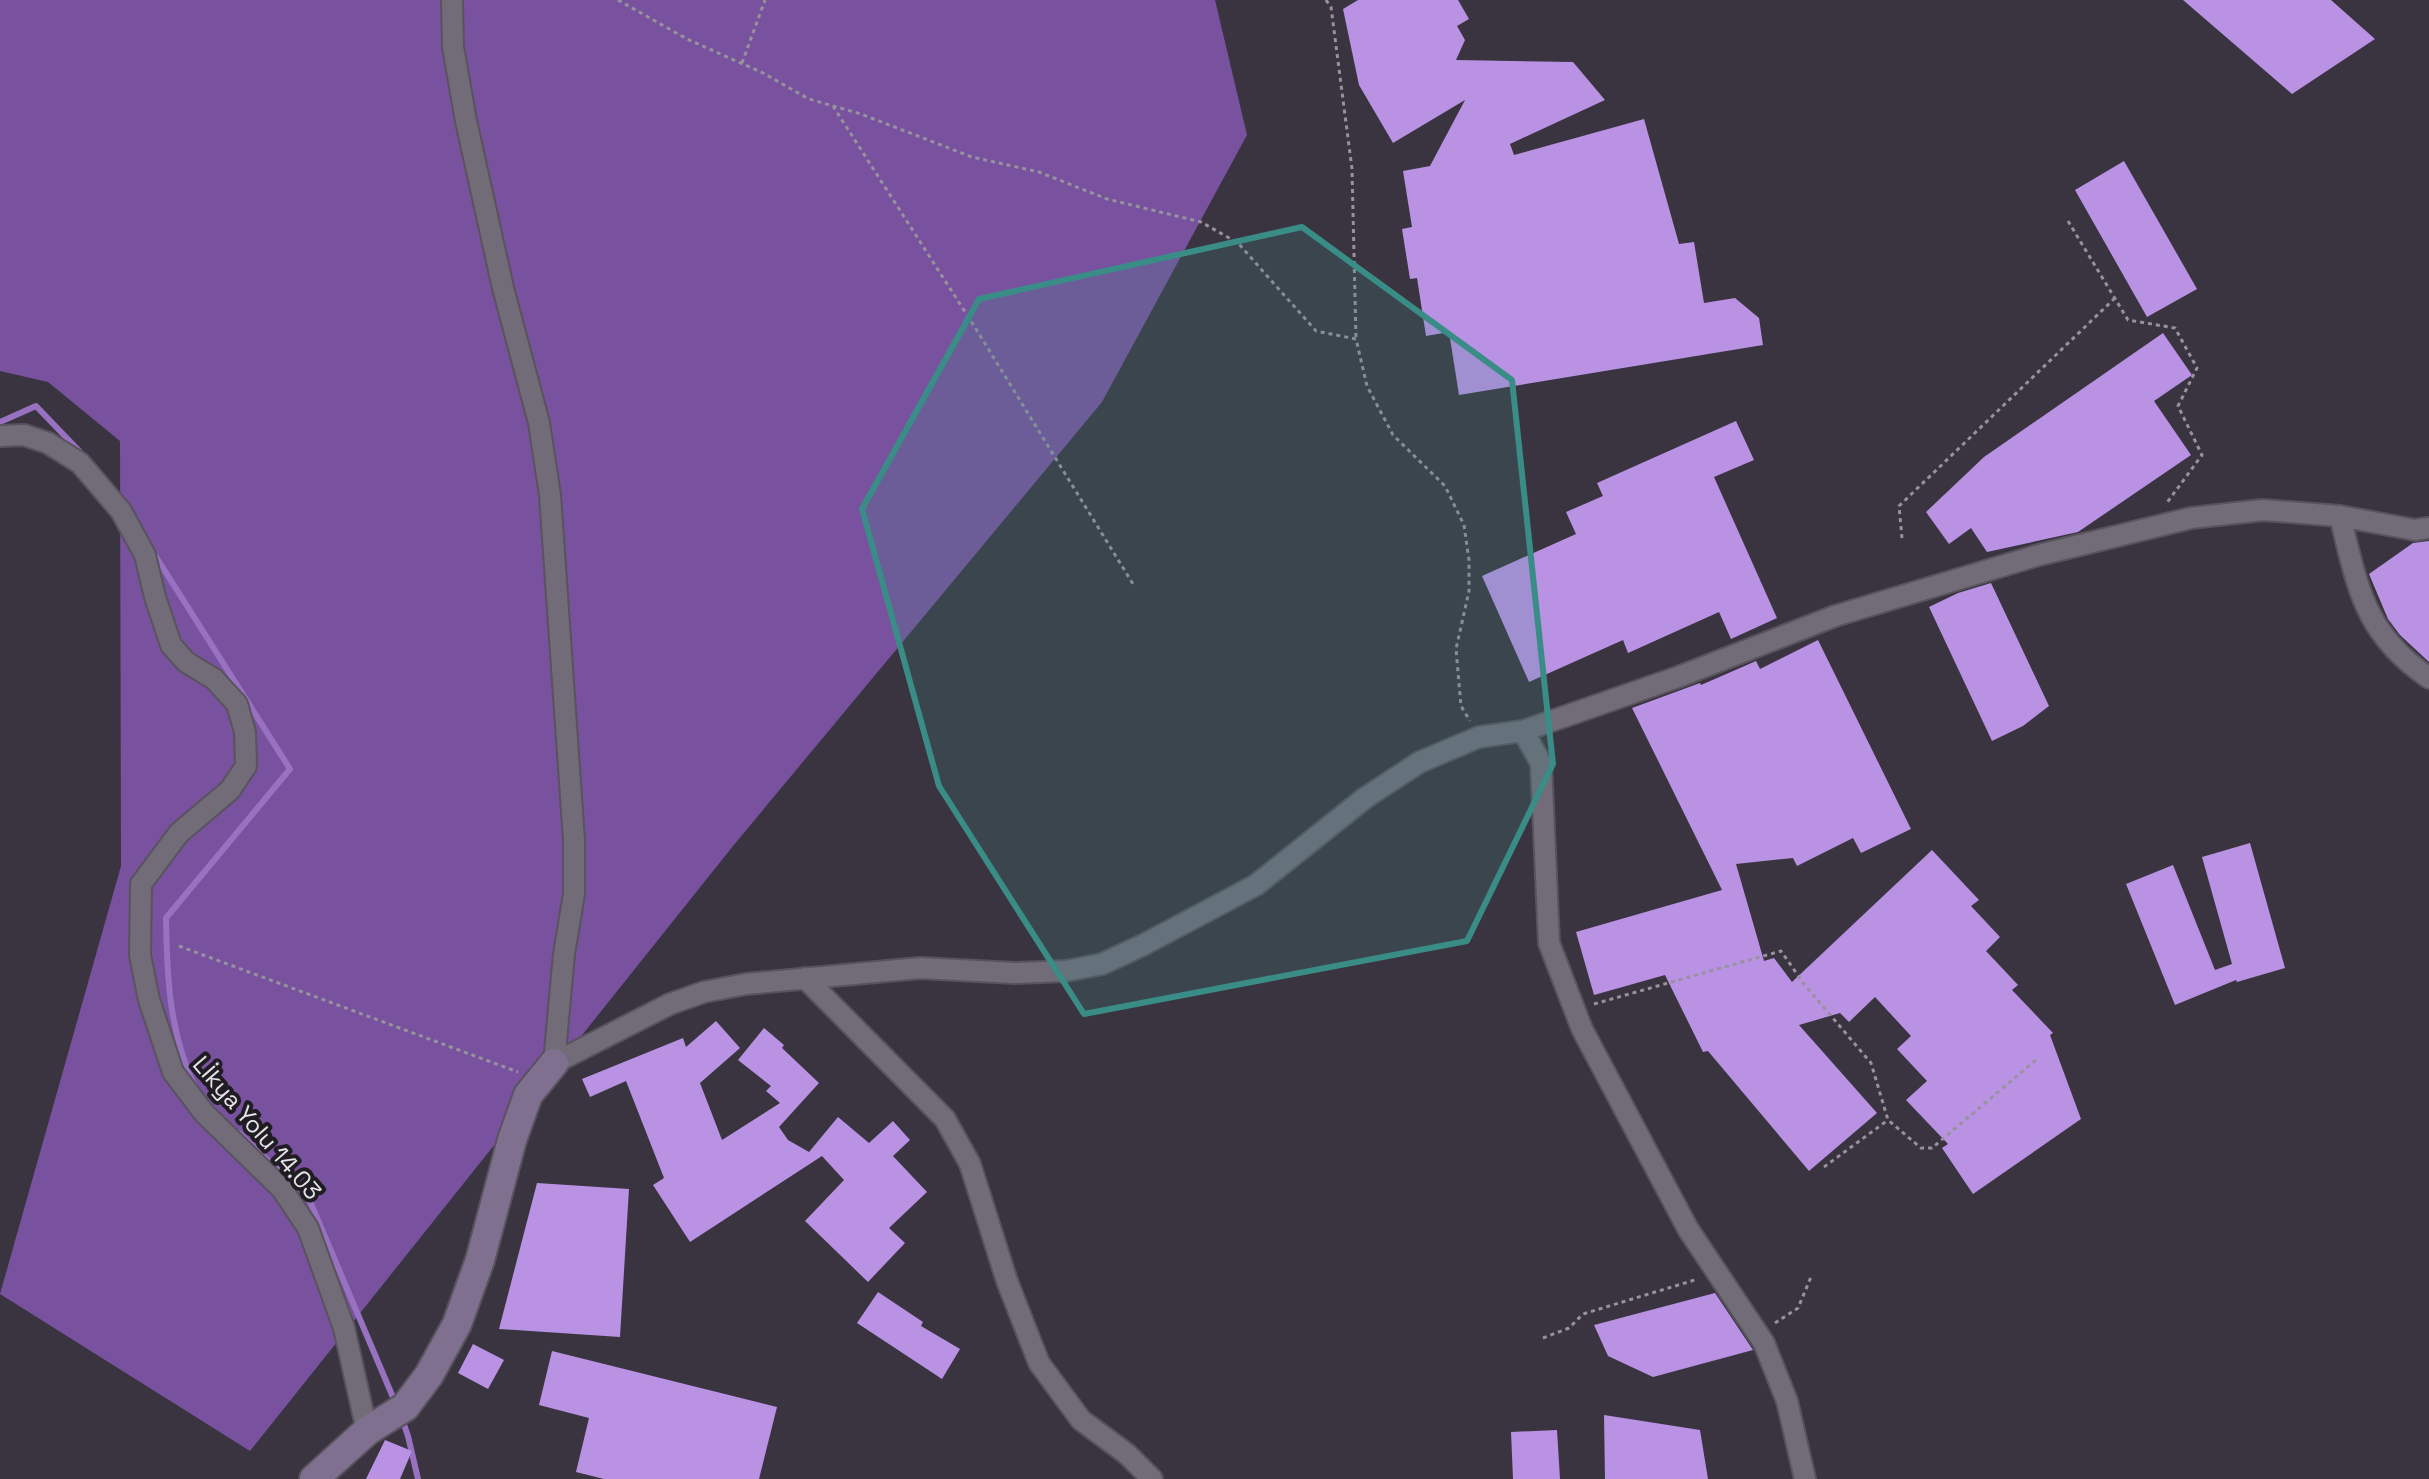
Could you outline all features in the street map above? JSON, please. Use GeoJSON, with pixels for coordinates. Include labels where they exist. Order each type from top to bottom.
{"type":"FeatureCollection","features":[{"type":"Feature","properties":{"kind":"street"},"geometry":{"type":"LineString","coordinates":[[452,0],[453,47],[466,121],[503,288],[539,423],[550,495],[574,840],[574,894],[547,1072]]}},
{"type":"Feature","properties":{"kind":"street","name":"Lİkya Yolu 14.03"},"geometry":{"type":"LineString","coordinates":[[0,436],[24,435],[48,443],[80,463],[121,511],[145,555],[171,645],[186,662],[214,679],[237,704],[245,732],[246,766],[230,790],[179,833],[141,884],[140,955],[149,1000],[173,1072],[204,1113],[282,1189],[308,1228],[344,1328],[367,1431]]}},
{"type":"Feature","properties":{"kind":"street"},"geometry":{"type":"LineString","coordinates":[[314,1479],[367,1431],[405,1407],[429,1375],[457,1324],[480,1260],[512,1140],[528,1095],[547,1072],[670,1004],[704,992],[805,978],[920,968],[1015,973],[1066,971],[1102,964],[1256,885],[1365,798],[1420,762],[1479,737],[1523,731],[1678,677],[1835,616],[2039,555],[2191,518],[2263,510],[2340,516],[2415,530],[2429,528]]}},
{"type":"Feature","properties":{"kind":"street"},"geometry":{"type":"LineString","coordinates":[[2340,516],[2358,590],[2377,628],[2403,660],[2429,678]]}},
{"type":"Feature","properties":{"kind":"street"},"geometry":{"type":"LineString","coordinates":[[1523,731],[1541,763],[1549,943],[1582,1029],[1688,1229],[1758,1334],[1787,1401],[1805,1479]]}},
{"type":"Feature","properties":{"kind":"street"},"geometry":{"type":"LineString","coordinates":[[805,978],[945,1119],[970,1164],[1007,1281],[1039,1363],[1081,1420],[1127,1454],[1152,1479]]}},
{"type":"Feature","properties":{"kind":"path"},"geometry":{"type":"LineString","coordinates":[[618,0],[687,39],[742,63],[809,99],[861,114],[972,157],[1039,172],[1107,199],[1201,222],[1238,243],[1316,331],[1356,339]]}},
{"type":"Feature","properties":{"kind":"path"},"geometry":{"type":"LineString","coordinates":[[742,63],[765,0]]}},
{"type":"Feature","properties":{"kind":"path"},"geometry":{"type":"LineString","coordinates":[[1326,0],[1331,7],[1352,169],[1356,339],[1367,386],[1393,435],[1445,486],[1464,525],[1469,591],[1456,649],[1461,706],[1479,737]]}},
{"type":"Feature","properties":{"kind":"path"},"geometry":{"type":"LineString","coordinates":[[833,106],[976,329],[1133,584]]}},
{"type":"Feature","properties":{"kind":"path"},"geometry":{"type":"LineString","coordinates":[[2068,221],[2128,320],[2175,328],[2197,368],[2178,406],[2202,455],[2160,512],[2165,525]]}},
{"type":"Feature","properties":{"kind":"path"},"geometry":{"type":"LineString","coordinates":[[1902,538],[1899,506],[2115,298]]}},
{"type":"Feature","properties":{"kind":"path"},"geometry":{"type":"LineString","coordinates":[[179,946],[547,1072]]}},
{"type":"Feature","properties":{"kind":"path"},"geometry":{"type":"LineString","coordinates":[[1575,1009],[1781,951],[1804,984],[1871,1063],[1888,1120],[1921,1148],[1932,1148],[2037,1059]]}},
{"type":"Feature","properties":{"kind":"path"},"geometry":{"type":"LineString","coordinates":[[1824,1167],[1888,1120]]}},
{"type":"Feature","properties":{"kind":"path"},"geometry":{"type":"LineString","coordinates":[[1543,1338],[1569,1328],[1583,1314],[1717,1273]]}},
{"type":"Feature","properties":{"kind":"path"},"geometry":{"type":"LineString","coordinates":[[1758,1334],[1798,1308],[1811,1277]]}},
{"type":"Feature","properties":{"kind":"highlighted area"},"geometry":{"type":"Polygon","coordinates":[[[1302,227],[1512,380],[1553,764],[1467,941],[1084,1014],[939,786],[862,509],[979,299],[1302,227]]]}},
{"type":"Feature","properties":{"kind":"shaded area"},"geometry":{"type":"Polygon","coordinates":[[[0,0],[1215,0],[1247,135],[1102,402],[733,846],[250,1451],[0,1294],[121,866],[120,441],[48,382],[0,371],[0,0]]]}},
{"type":"Feature","properties":{"kind":"building"},"geometry":{"type":"Polygon","coordinates":[[[1358,0],[1458,0],[1469,19],[1457,26],[1465,40],[1456,60],[1573,62],[1605,100],[1510,144],[1514,155],[1644,119],[1679,244],[1694,242],[1704,303],[1735,298],[1759,318],[1763,345],[1459,395],[1449,332],[1426,336],[1417,278],[1410,279],[1402,229],[1412,227],[1403,171],[1430,166],[1465,100],[1393,143],[1359,85],[1343,9],[1358,0]]]}},
{"type":"Feature","properties":{"kind":"building"},"geometry":{"type":"Polygon","coordinates":[[[2183,0],[2331,0],[2375,39],[2292,94],[2183,0]]]}},
{"type":"Feature","properties":{"kind":"building"},"geometry":{"type":"Polygon","coordinates":[[[2124,161],[2197,289],[2147,317],[2075,190],[2124,161]]]}},
{"type":"Feature","properties":{"kind":"building"},"geometry":{"type":"Polygon","coordinates":[[[2163,333],[2192,375],[2154,401],[2191,455],[2078,532],[1987,552],[1971,528],[1949,544],[1926,512],[1984,457],[2163,333]]]}},
{"type":"Feature","properties":{"kind":"building"},"geometry":{"type":"Polygon","coordinates":[[[1736,421],[1754,460],[1714,477],[1777,618],[1731,639],[1719,612],[1628,653],[1623,640],[1529,682],[1482,576],[1576,534],[1566,512],[1603,496],[1597,483],[1736,421]]]}},
{"type":"Feature","properties":{"kind":"building"},"geometry":{"type":"Polygon","coordinates":[[[2429,541],[2429,662],[2388,619],[2369,574],[2413,543],[2429,541]]]}},
{"type":"Feature","properties":{"kind":"building"},"geometry":{"type":"Polygon","coordinates":[[[1991,583],[2049,706],[2023,726],[1992,741],[1929,607],[1958,593],[1991,583]]]}},
{"type":"Feature","properties":{"kind":"building"},"geometry":{"type":"Polygon","coordinates":[[[1818,640],[1911,829],[1861,853],[1853,838],[1797,866],[1793,858],[1736,864],[1764,961],[1774,958],[1792,982],[1932,850],[1979,900],[1971,906],[2000,937],[1986,951],[2018,985],[2012,990],[2053,1033],[2050,1035],[2081,1119],[1973,1194],[1942,1148],[1948,1144],[1906,1100],[1927,1081],[1897,1049],[1911,1036],[1875,997],[1849,1022],[1840,1013],[1799,1025],[1877,1113],[1809,1171],[1708,1051],[1703,1052],[1665,975],[1594,995],[1576,932],[1722,890],[1632,708],[1701,685],[1756,661],[1760,669],[1818,640]]]}},
{"type":"Feature","properties":{"kind":"building"},"geometry":{"type":"Polygon","coordinates":[[[2250,843],[2285,968],[2236,980],[2175,1005],[2126,884],[2173,865],[2215,970],[2232,964],[2202,857],[2250,843]]]}},
{"type":"Feature","properties":{"kind":"building"},"geometry":{"type":"Polygon","coordinates":[[[716,1021],[740,1048],[700,1083],[722,1140],[780,1103],[766,1091],[771,1086],[738,1060],[764,1028],[819,1083],[779,1127],[788,1140],[809,1152],[838,1117],[869,1143],[893,1121],[910,1140],[893,1156],[927,1192],[889,1228],[905,1243],[868,1282],[805,1221],[844,1180],[822,1156],[690,1242],[653,1185],[664,1178],[626,1081],[590,1097],[582,1079],[683,1038],[686,1047],[716,1021]]]}},
{"type":"Feature","properties":{"kind":"building"},"geometry":{"type":"Polygon","coordinates":[[[537,1183],[629,1189],[620,1337],[499,1329],[537,1183]]]}},
{"type":"Feature","properties":{"kind":"building"},"geometry":{"type":"Polygon","coordinates":[[[878,1292],[923,1322],[921,1326],[960,1349],[942,1379],[857,1323],[878,1292]]]}},
{"type":"Feature","properties":{"kind":"building"},"geometry":{"type":"Polygon","coordinates":[[[1715,1293],[1753,1350],[1653,1377],[1608,1356],[1594,1325],[1715,1293]]]}},
{"type":"Feature","properties":{"kind":"building"},"geometry":{"type":"Polygon","coordinates":[[[473,1344],[504,1360],[488,1389],[458,1373],[473,1344]]]}},
{"type":"Feature","properties":{"kind":"building"},"geometry":{"type":"Polygon","coordinates":[[[552,1351],[777,1407],[759,1479],[604,1479],[576,1472],[589,1418],[539,1405],[552,1351]]]}},
{"type":"Feature","properties":{"kind":"building"},"geometry":{"type":"Polygon","coordinates":[[[1604,1415],[1700,1430],[1708,1479],[1605,1479],[1604,1415]]]}},
{"type":"Feature","properties":{"kind":"building"},"geometry":{"type":"Polygon","coordinates":[[[1557,1430],[1560,1479],[1513,1479],[1511,1432],[1557,1430]]]}},
{"type":"Feature","properties":{"kind":"building"},"geometry":{"type":"Polygon","coordinates":[[[385,1440],[412,1451],[400,1479],[366,1479],[385,1440]]]}},
{"type":"Feature","properties":{"kind":"waterway"},"geometry":{"type":"LineString","coordinates":[[0,422],[36,406],[84,456]]}},
{"type":"Feature","properties":{"kind":"waterway"},"geometry":{"type":"LineString","coordinates":[[151,549],[290,769],[166,918],[174,1023],[194,1085]]}},
{"type":"Feature","properties":{"kind":"waterway"},"geometry":{"type":"LineString","coordinates":[[239,1133],[309,1199],[395,1402]]}},
{"type":"Feature","properties":{"kind":"waterway"},"geometry":{"type":"LineString","coordinates":[[402,1419],[418,1479]]}}]}
